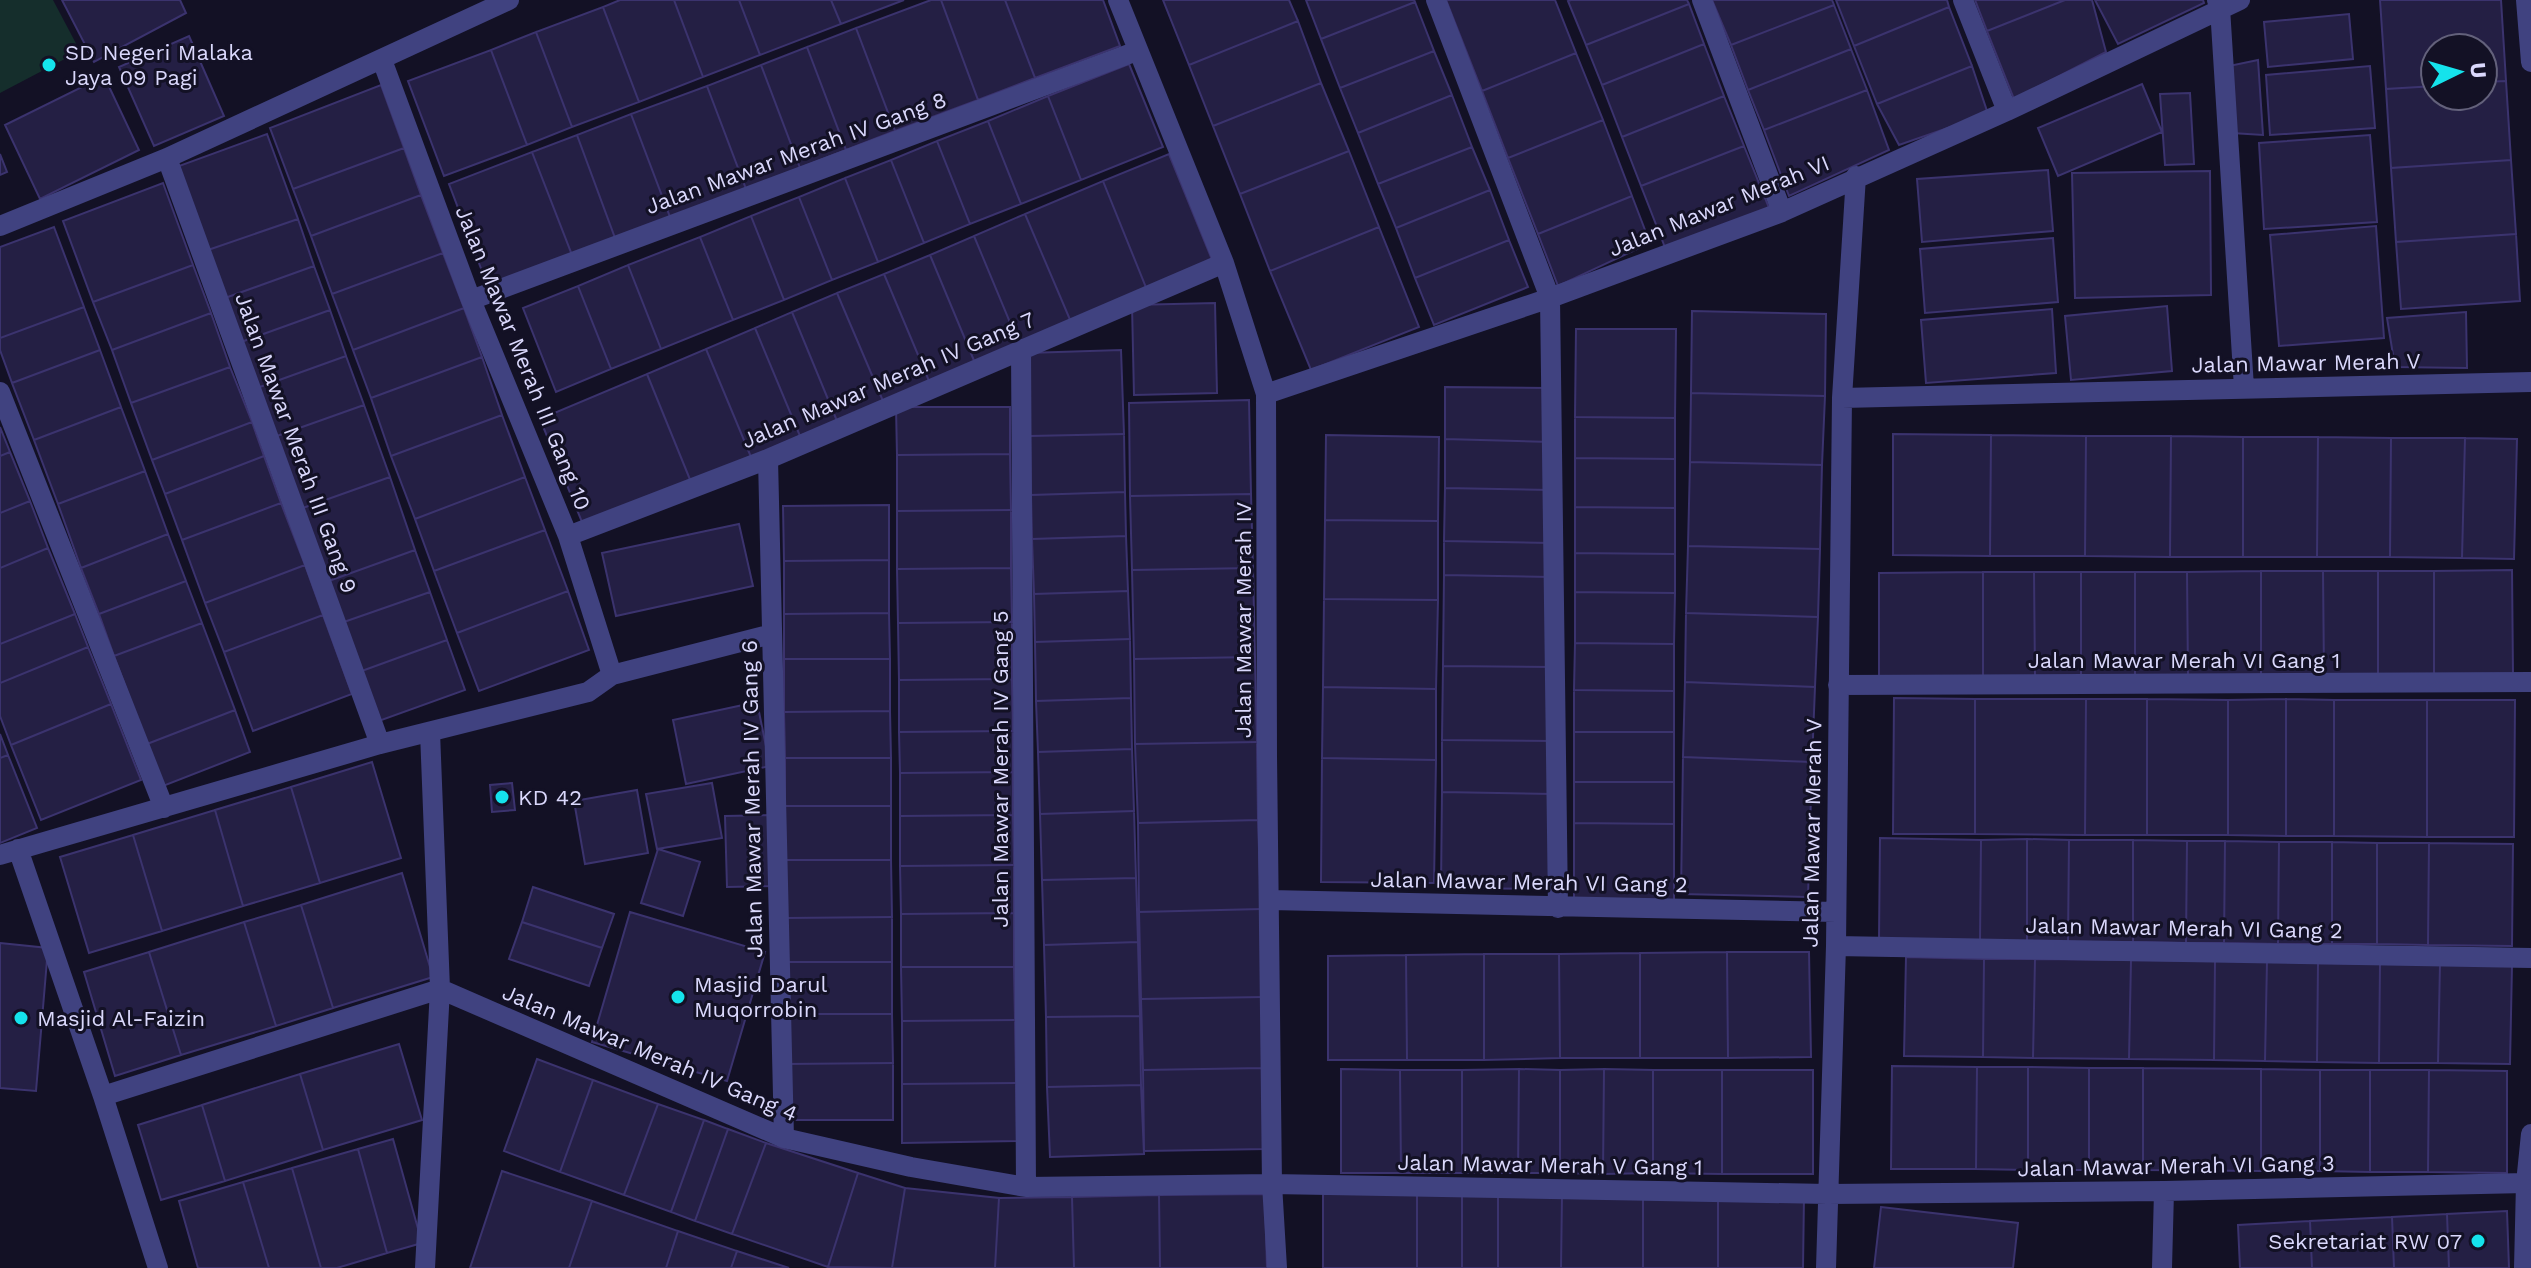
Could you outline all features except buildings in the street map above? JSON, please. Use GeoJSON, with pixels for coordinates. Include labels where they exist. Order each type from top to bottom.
{"type":"FeatureCollection","features":[{"type":"Feature","properties":{"kind":"street"},"geometry":{"type":"LineString","coordinates":[[0,226],[167,158],[509,0]]}},
{"type":"Feature","properties":{"kind":"street","name":"Jalan Mawar Merah IV"},"geometry":{"type":"LineString","coordinates":[[1118,0],[1224,263],[1266,394],[1272,1184],[1277,1268]]}},
{"type":"Feature","properties":{"kind":"street"},"geometry":{"type":"LineString","coordinates":[[1436,0],[1550,298],[1558,908]]}},
{"type":"Feature","properties":{"kind":"street"},"geometry":{"type":"LineString","coordinates":[[1702,0],[1782,212]]}},
{"type":"Feature","properties":{"kind":"street"},"geometry":{"type":"LineString","coordinates":[[1963,0],[2007,111]]}},
{"type":"Feature","properties":{"kind":"street","name":"Jalan Mawar Merah VI"},"geometry":{"type":"LineString","coordinates":[[1266,394],[1550,298],[1782,212],[1856,176],[2007,111],[2219,4],[2240,0]]}},
{"type":"Feature","properties":{"kind":"street"},"geometry":{"type":"LineString","coordinates":[[2526,0],[2531,62]]}},
{"type":"Feature","properties":{"kind":"street"},"geometry":{"type":"LineString","coordinates":[[2219,4],[2244,388]]}},
{"type":"Feature","properties":{"kind":"street","name":"Jalan Mawar Merah IV Gang 8"},"geometry":{"type":"LineString","coordinates":[[471,300],[1137,51]]}},
{"type":"Feature","properties":{"kind":"street","name":"Jalan Mawar Merah III Gang 10"},"geometry":{"type":"LineString","coordinates":[[382,60],[471,300],[568,536],[612,675]]}},
{"type":"Feature","properties":{"kind":"street","name":"Jalan Mawar Merah III Gang 9"},"geometry":{"type":"LineString","coordinates":[[167,158],[380,744]]}},
{"type":"Feature","properties":{"kind":"street","name":"Jalan Mawar Merah V"},"geometry":{"type":"LineString","coordinates":[[1826,1268],[1836,946],[1842,398],[1856,176]]}},
{"type":"Feature","properties":{"kind":"street","name":"Jalan Mawar Merah IV Gang 7"},"geometry":{"type":"LineString","coordinates":[[568,536],[768,459],[1224,263]]}},
{"type":"Feature","properties":{"kind":"street","name":"Jalan Mawar Merah IV Gang 5"},"geometry":{"type":"LineString","coordinates":[[1021,349],[1026,1187]]}},
{"type":"Feature","properties":{"kind":"street","name":"Jalan Mawar Merah V"},"geometry":{"type":"LineString","coordinates":[[1842,398],[2531,382]]}},
{"type":"Feature","properties":{"kind":"street"},"geometry":{"type":"LineString","coordinates":[[0,392],[164,808]]}},
{"type":"Feature","properties":{"kind":"street","name":"Jalan Mawar Merah IV Gang 6"},"geometry":{"type":"LineString","coordinates":[[768,459],[784,1138]]}},
{"type":"Feature","properties":{"kind":"street"},"geometry":{"type":"LineString","coordinates":[[158,1268],[103,1096],[9,852],[380,744],[588,692],[612,675],[772,634]]}},
{"type":"Feature","properties":{"kind":"street","name":"Jalan Mawar Merah VI Gang 1"},"geometry":{"type":"LineString","coordinates":[[1838,685],[2531,682]]}},
{"type":"Feature","properties":{"kind":"street"},"geometry":{"type":"LineString","coordinates":[[425,1268],[440,989],[430,732]]}},
{"type":"Feature","properties":{"kind":"street","name":"Jalan Mawar Merah VI Gang 2"},"geometry":{"type":"LineString","coordinates":[[1270,900],[1836,912]]}},
{"type":"Feature","properties":{"kind":"street","name":"Jalan Mawar Merah VI Gang 2"},"geometry":{"type":"LineString","coordinates":[[1836,946],[2531,958]]}},
{"type":"Feature","properties":{"kind":"street"},"geometry":{"type":"LineString","coordinates":[[103,1096],[440,989]]}},
{"type":"Feature","properties":{"kind":"street","name":"Jalan Mawar Merah IV Gang 4"},"geometry":{"type":"LineString","coordinates":[[440,989],[784,1138],[911,1167],[1026,1187],[1272,1184]]}},
{"type":"Feature","properties":{"kind":"street"},"geometry":{"type":"LineString","coordinates":[[2524,1268],[2526,1183],[2531,1134]]}},
{"type":"Feature","properties":{"kind":"street","name":"Jalan Mawar Merah VI Gang 3"},"geometry":{"type":"LineString","coordinates":[[1827,1194],[2526,1183]]}},
{"type":"Feature","properties":{"kind":"street","name":"Jalan Mawar Merah V Gang 1"},"geometry":{"type":"LineString","coordinates":[[1272,1184],[1827,1194]]}},
{"type":"Feature","properties":{"kind":"street"},"geometry":{"type":"LineString","coordinates":[[2162,1268],[2164,1191]]}},
{"type":"Feature","properties":{"kind":"green space"},"geometry":{"type":"Polygon","coordinates":[[[0,0],[53,0],[80,51],[0,93],[0,0]]]}},
{"type":"Feature","properties":{"kind":"place","name":"SD Negeri Malaka Jaya 09 Pagi"},"geometry":{"type":"Point","coordinates":[49,65]}},
{"type":"Feature","properties":{"kind":"place","name":"KD 42"},"geometry":{"type":"Point","coordinates":[502,797]}},
{"type":"Feature","properties":{"kind":"place","name":"Masjid Darul Muqorrobin"},"geometry":{"type":"Point","coordinates":[678,997]}},
{"type":"Feature","properties":{"kind":"place","name":"Masjid Al-Faizin"},"geometry":{"type":"Point","coordinates":[21,1018]}},
{"type":"Feature","properties":{"kind":"place","name":"Sekretariat RW 07"},"geometry":{"type":"Point","coordinates":[2478,1241]}}]}
